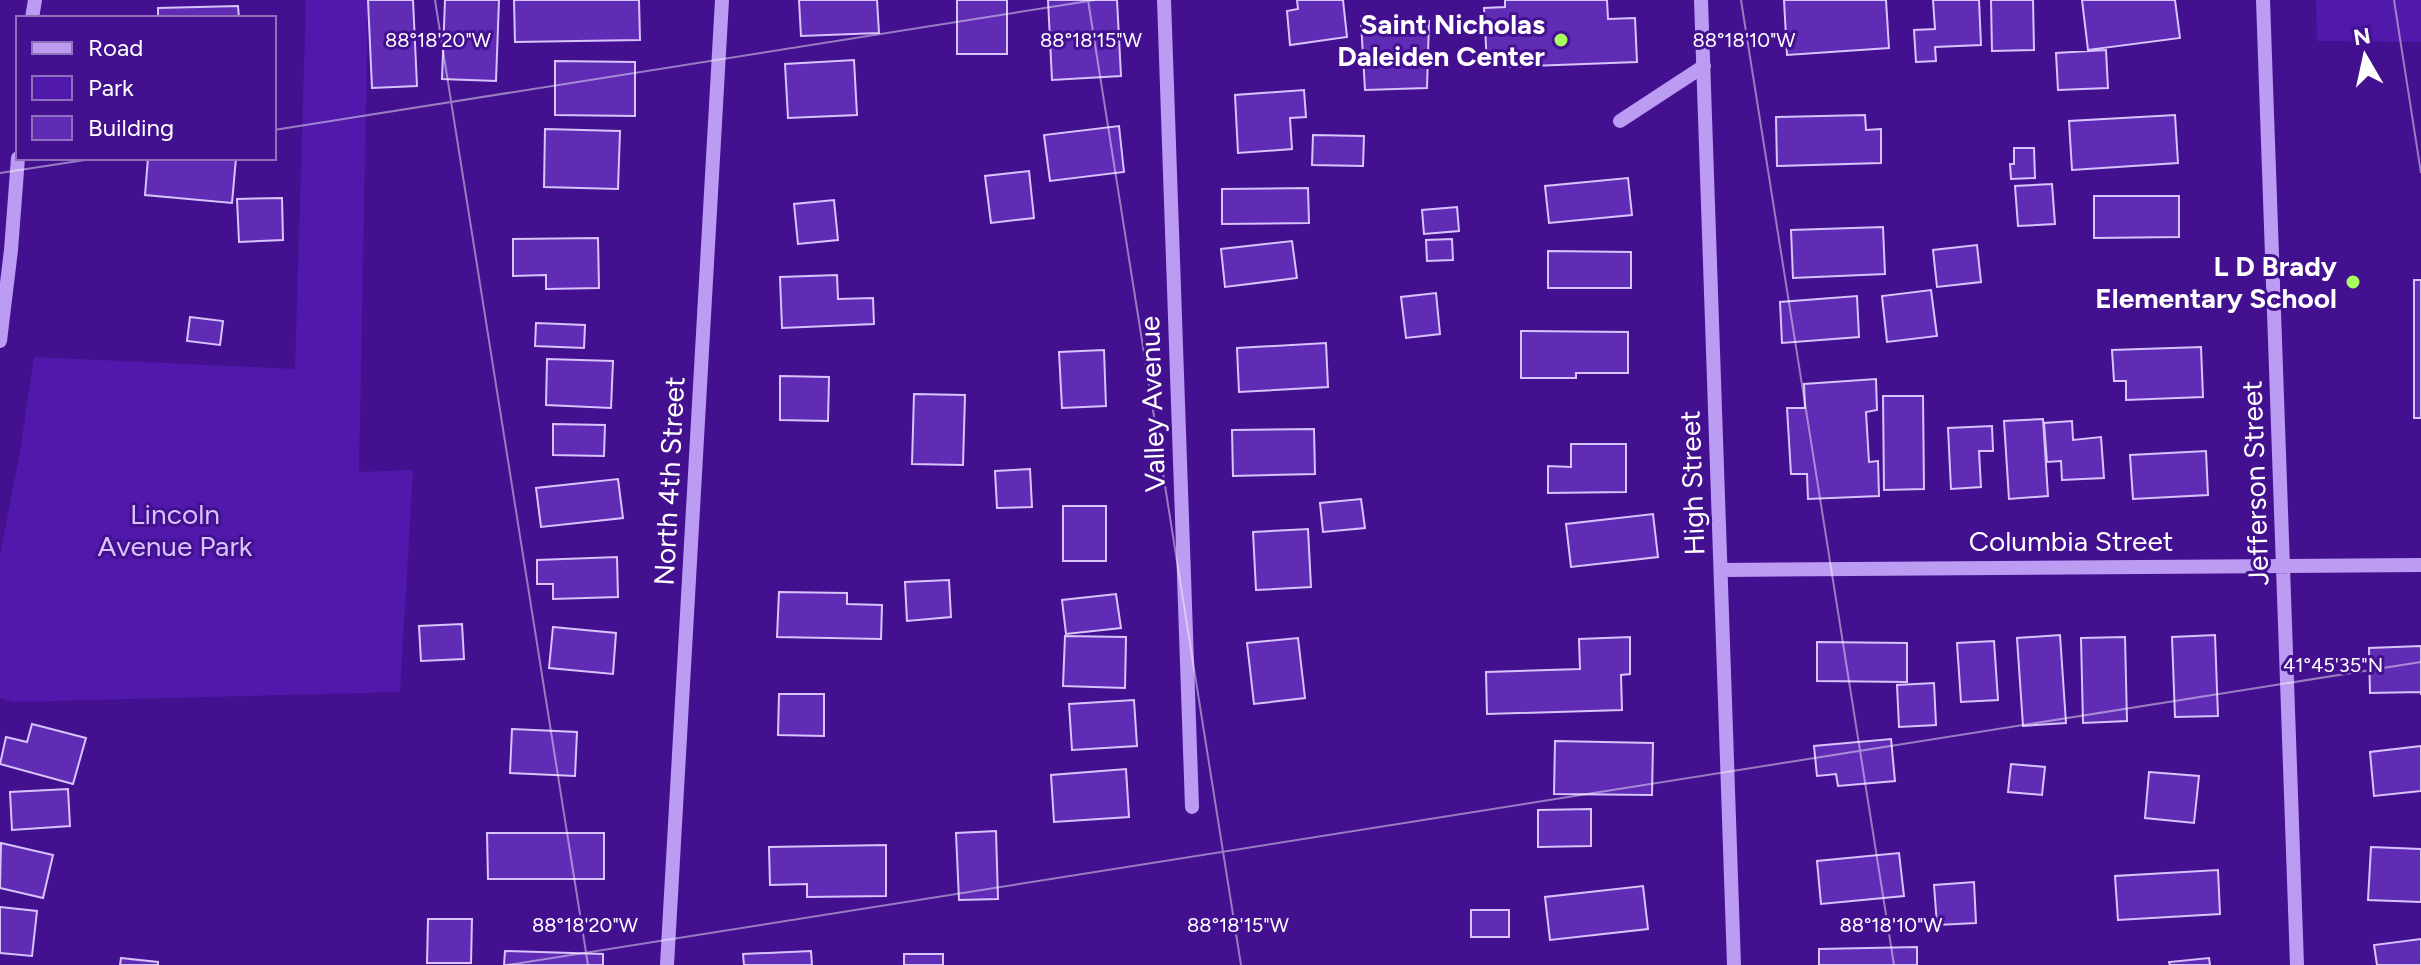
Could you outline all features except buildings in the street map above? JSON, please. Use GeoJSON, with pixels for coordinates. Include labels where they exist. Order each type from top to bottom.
{"type":"FeatureCollection","features":[{"type":"Feature","properties":{"kind":"street","name":"North 4th Street"},"geometry":{"type":"LineString","coordinates":[[667,965],[722,0]]}},
{"type":"Feature","properties":{"kind":"street","name":"Valley Avenue"},"geometry":{"type":"LineString","coordinates":[[1164,0],[1192,807]]}},
{"type":"Feature","properties":{"kind":"street","name":"High Street"},"geometry":{"type":"LineString","coordinates":[[1701,0],[1734,965]]}},
{"type":"Feature","properties":{"kind":"street","name":"Jefferson Street"},"geometry":{"type":"LineString","coordinates":[[2263,0],[2297,965]]}},
{"type":"Feature","properties":{"kind":"street"},"geometry":{"type":"LineString","coordinates":[[1620,121],[1704,66]]}},
{"type":"Feature","properties":{"kind":"street"},"geometry":{"type":"LineString","coordinates":[[0,341],[18,160]]}},
{"type":"Feature","properties":{"kind":"street","name":"Columbia Street"},"geometry":{"type":"LineString","coordinates":[[1721,570],[2421,565]]}},
{"type":"Feature","properties":{"kind":"green space","name":"Lincoln Avenue Park"},"geometry":{"type":"Polygon","coordinates":[[[306,0],[368,0],[359,472],[413,470],[400,692],[14,702],[0,698],[0,555],[34,357],[295,369],[306,0]]]}},
{"type":"Feature","properties":{"kind":"green space"},"geometry":{"type":"Polygon","coordinates":[[[2316,0],[2421,0],[2421,42],[2317,41],[2316,0]]]}},
{"type":"Feature","properties":{"kind":"place","name":"Saint Nicholas Daleiden Center"},"geometry":{"type":"Point","coordinates":[1561,40]}},
{"type":"Feature","properties":{"kind":"place","name":"L D Brady Elementary School"},"geometry":{"type":"Point","coordinates":[2353,282]}}]}
